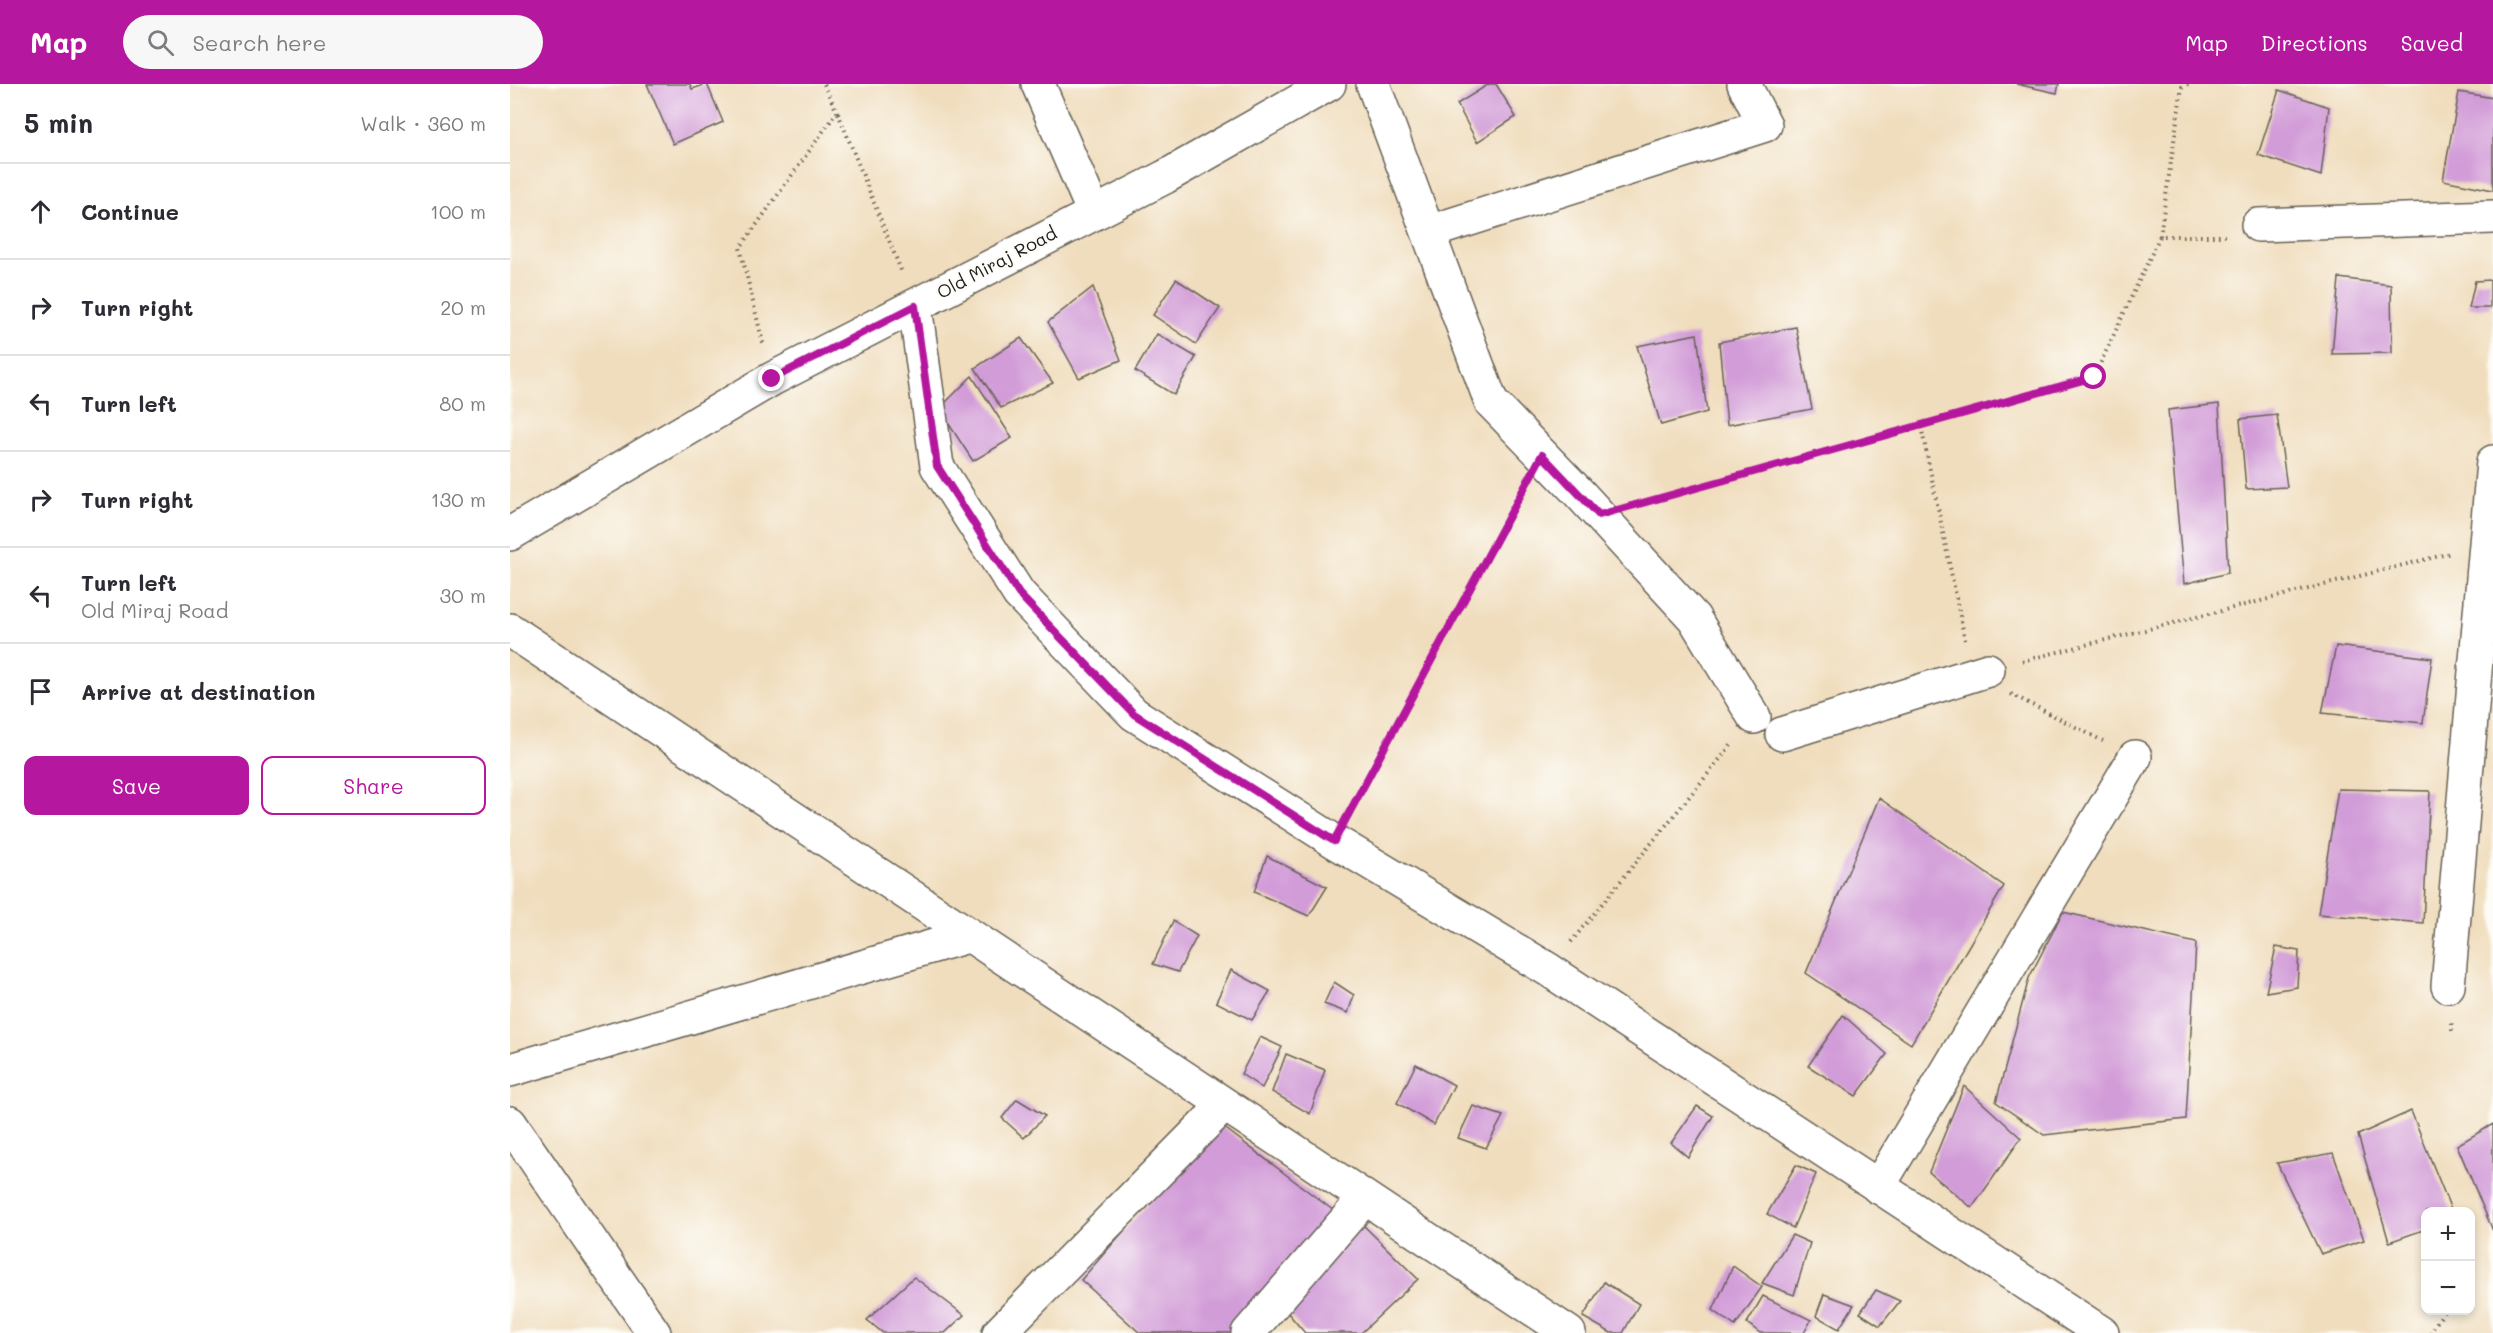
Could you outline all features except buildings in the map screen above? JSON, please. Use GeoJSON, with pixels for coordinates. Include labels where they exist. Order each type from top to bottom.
{"type":"FeatureCollection","features":[{"type":"Feature","properties":{"kind":"street"},"geometry":{"type":"LineString","coordinates":[[1038,84],[1094,213]]}},
{"type":"Feature","properties":{"kind":"street","name":"Old Miraj Road"},"geometry":{"type":"LineString","coordinates":[[510,534],[772,379],[1165,177],[1329,84]]}},
{"type":"Feature","properties":{"kind":"street"},"geometry":{"type":"LineString","coordinates":[[1373,84],[1491,402],[1694,618],[1754,717]]}},
{"type":"Feature","properties":{"kind":"street"},"geometry":{"type":"LineString","coordinates":[[1429,232],[1765,125],[1744,84]]}},
{"type":"Feature","properties":{"kind":"street"},"geometry":{"type":"LineString","coordinates":[[2245,231],[2493,217]]}},
{"type":"Feature","properties":{"kind":"street"},"geometry":{"type":"LineString","coordinates":[[915,306],[937,466],[1019,594],[1134,714],[1334,841],[1549,970],[2102,1333]]}},
{"type":"Feature","properties":{"kind":"street"},"geometry":{"type":"LineString","coordinates":[[2448,986],[2493,462]]}},
{"type":"Feature","properties":{"kind":"street"},"geometry":{"type":"LineString","coordinates":[[510,630],[1365,1198],[1549,1328]]}},
{"type":"Feature","properties":{"kind":"street"},"geometry":{"type":"LineString","coordinates":[[1782,734],[1980,672]]}},
{"type":"Feature","properties":{"kind":"street"},"geometry":{"type":"LineString","coordinates":[[1878,1187],[2135,758]]}},
{"type":"Feature","properties":{"kind":"street"},"geometry":{"type":"LineString","coordinates":[[510,1070],[968,936]]}},
{"type":"Feature","properties":{"kind":"street"},"geometry":{"type":"LineString","coordinates":[[999,1333],[1224,1106]]}},
{"type":"Feature","properties":{"kind":"street"},"geometry":{"type":"LineString","coordinates":[[510,1123],[654,1333]]}},
{"type":"Feature","properties":{"kind":"street"},"geometry":{"type":"LineString","coordinates":[[1248,1333],[1365,1198]]}},
{"type":"Feature","properties":{"kind":"path"},"geometry":{"type":"LineString","coordinates":[[824,84],[915,306]]}},
{"type":"Feature","properties":{"kind":"path"},"geometry":{"type":"LineString","coordinates":[[1599,515],[2094,377],[2160,236],[2182,87],[2188,84]]}},
{"type":"Feature","properties":{"kind":"path"},"geometry":{"type":"LineString","coordinates":[[772,379],[740,248],[837,112]]}},
{"type":"Feature","properties":{"kind":"path"},"geometry":{"type":"LineString","coordinates":[[2160,236],[2245,231]]}},
{"type":"Feature","properties":{"kind":"path"},"geometry":{"type":"LineString","coordinates":[[1921,426],[1980,672],[2135,758]]}},
{"type":"Feature","properties":{"kind":"path"},"geometry":{"type":"LineString","coordinates":[[1334,841],[1542,455]]}},
{"type":"Feature","properties":{"kind":"path"},"geometry":{"type":"LineString","coordinates":[[1980,672],[2463,550]]}},
{"type":"Feature","properties":{"kind":"path"},"geometry":{"type":"LineString","coordinates":[[1549,970],[1754,717]]}},
{"type":"Feature","properties":{"kind":"path"},"geometry":{"type":"LineString","coordinates":[[2430,1333],[2442,1315]]}},
{"type":"Feature","properties":{"kind":"route"},"geometry":{"type":"LineString","coordinates":[[772,379],[915,306],[937,466],[1019,594],[1134,714],[1334,841],[1542,455],[1599,515],[2094,377]]}}]}
